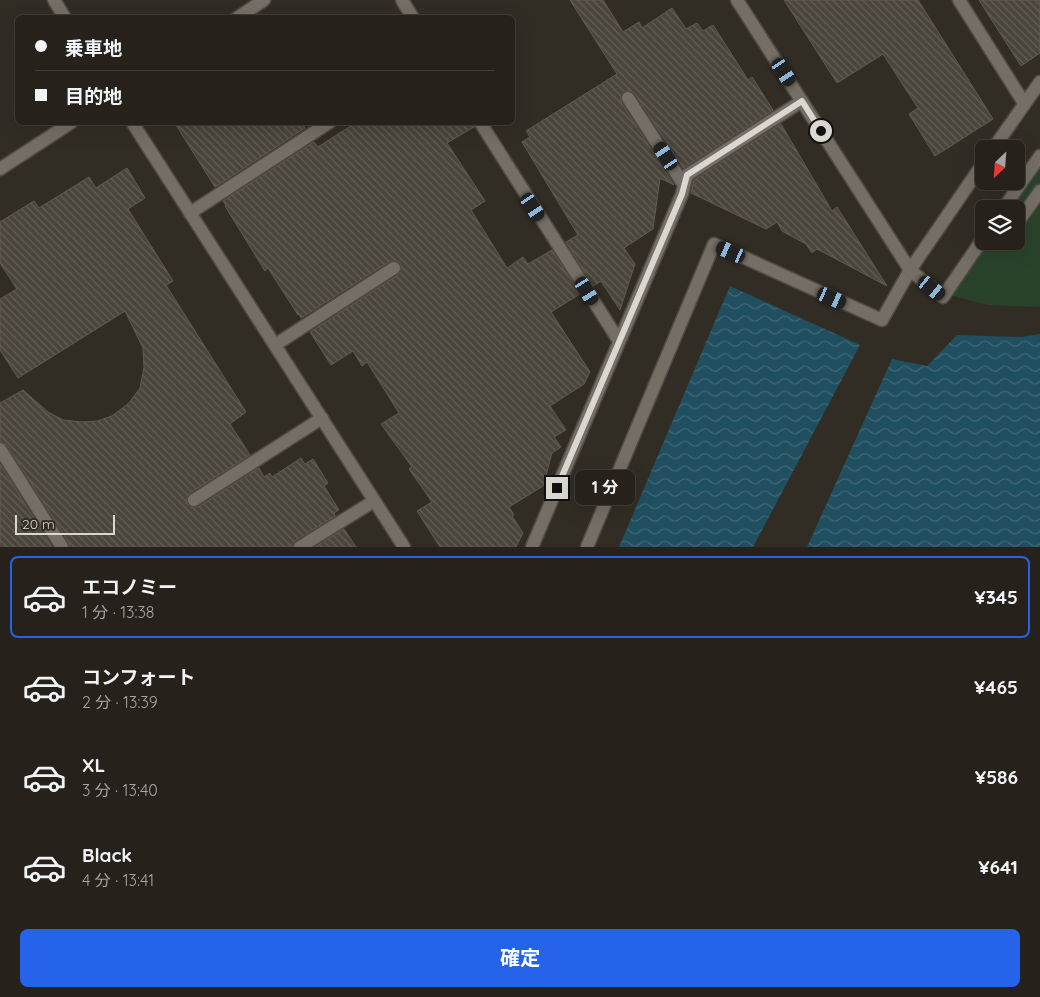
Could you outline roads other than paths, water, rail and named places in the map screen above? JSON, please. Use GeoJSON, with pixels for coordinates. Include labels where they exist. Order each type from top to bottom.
{"type":"FeatureCollection","features":[{"type":"Feature","properties":{"kind":"street"},"geometry":{"type":"LineString","coordinates":[[54,0],[63,15]]}},
{"type":"Feature","properties":{"kind":"street"},"geometry":{"type":"LineString","coordinates":[[242,15],[264,0]]}},
{"type":"Feature","properties":{"kind":"street"},"geometry":{"type":"LineString","coordinates":[[402,0],[411,15]]}},
{"type":"Feature","properties":{"kind":"street"},"geometry":{"type":"LineString","coordinates":[[737,0],[910,270],[943,297],[976,250]]}},
{"type":"Feature","properties":{"kind":"street"},"geometry":{"type":"LineString","coordinates":[[959,0],[1024,103]]}},
{"type":"Feature","properties":{"kind":"street"},"geometry":{"type":"LineString","coordinates":[[999,140],[1040,82]]}},
{"type":"Feature","properties":{"kind":"street"},"geometry":{"type":"LineString","coordinates":[[628,98],[684,185]]}},
{"type":"Feature","properties":{"kind":"street"},"geometry":{"type":"LineString","coordinates":[[532,547],[682,194],[687,175],[802,101]]}},
{"type":"Feature","properties":{"kind":"street"},"geometry":{"type":"LineString","coordinates":[[0,168],[67,125]]}},
{"type":"Feature","properties":{"kind":"street"},"geometry":{"type":"LineString","coordinates":[[134,125],[404,547]]}},
{"type":"Feature","properties":{"kind":"street"},"geometry":{"type":"LineString","coordinates":[[190,213],[325,125]]}},
{"type":"Feature","properties":{"kind":"street"},"geometry":{"type":"LineString","coordinates":[[482,125],[618,341]]}},
{"type":"Feature","properties":{"kind":"street"},"geometry":{"type":"LineString","coordinates":[[1010,200],[1040,156]]}},
{"type":"Feature","properties":{"kind":"street"},"geometry":{"type":"LineString","coordinates":[[587,547],[714,244],[882,320],[910,270],[975,175]]}},
{"type":"Feature","properties":{"kind":"street"},"geometry":{"type":"LineString","coordinates":[[1025,212],[1040,191]]}},
{"type":"Feature","properties":{"kind":"street"},"geometry":{"type":"LineString","coordinates":[[275,345],[394,268]]}},
{"type":"Feature","properties":{"kind":"street"},"geometry":{"type":"LineString","coordinates":[[194,500],[322,418]]}},
{"type":"Feature","properties":{"kind":"street"},"geometry":{"type":"LineString","coordinates":[[0,450],[62,547]]}},
{"type":"Feature","properties":{"kind":"street"},"geometry":{"type":"LineString","coordinates":[[300,547],[374,501]]}},
{"type":"Feature","properties":{"kind":"water"},"geometry":{"type":"Polygon","coordinates":[[[730,286],[860,345],[753,547],[619,547],[730,286]]]}},
{"type":"Feature","properties":{"kind":"water"},"geometry":{"type":"Polygon","coordinates":[[[1040,334],[1040,547],[807,547],[892,359],[927,366],[957,335],[1022,337],[1040,334]]]}}]}
